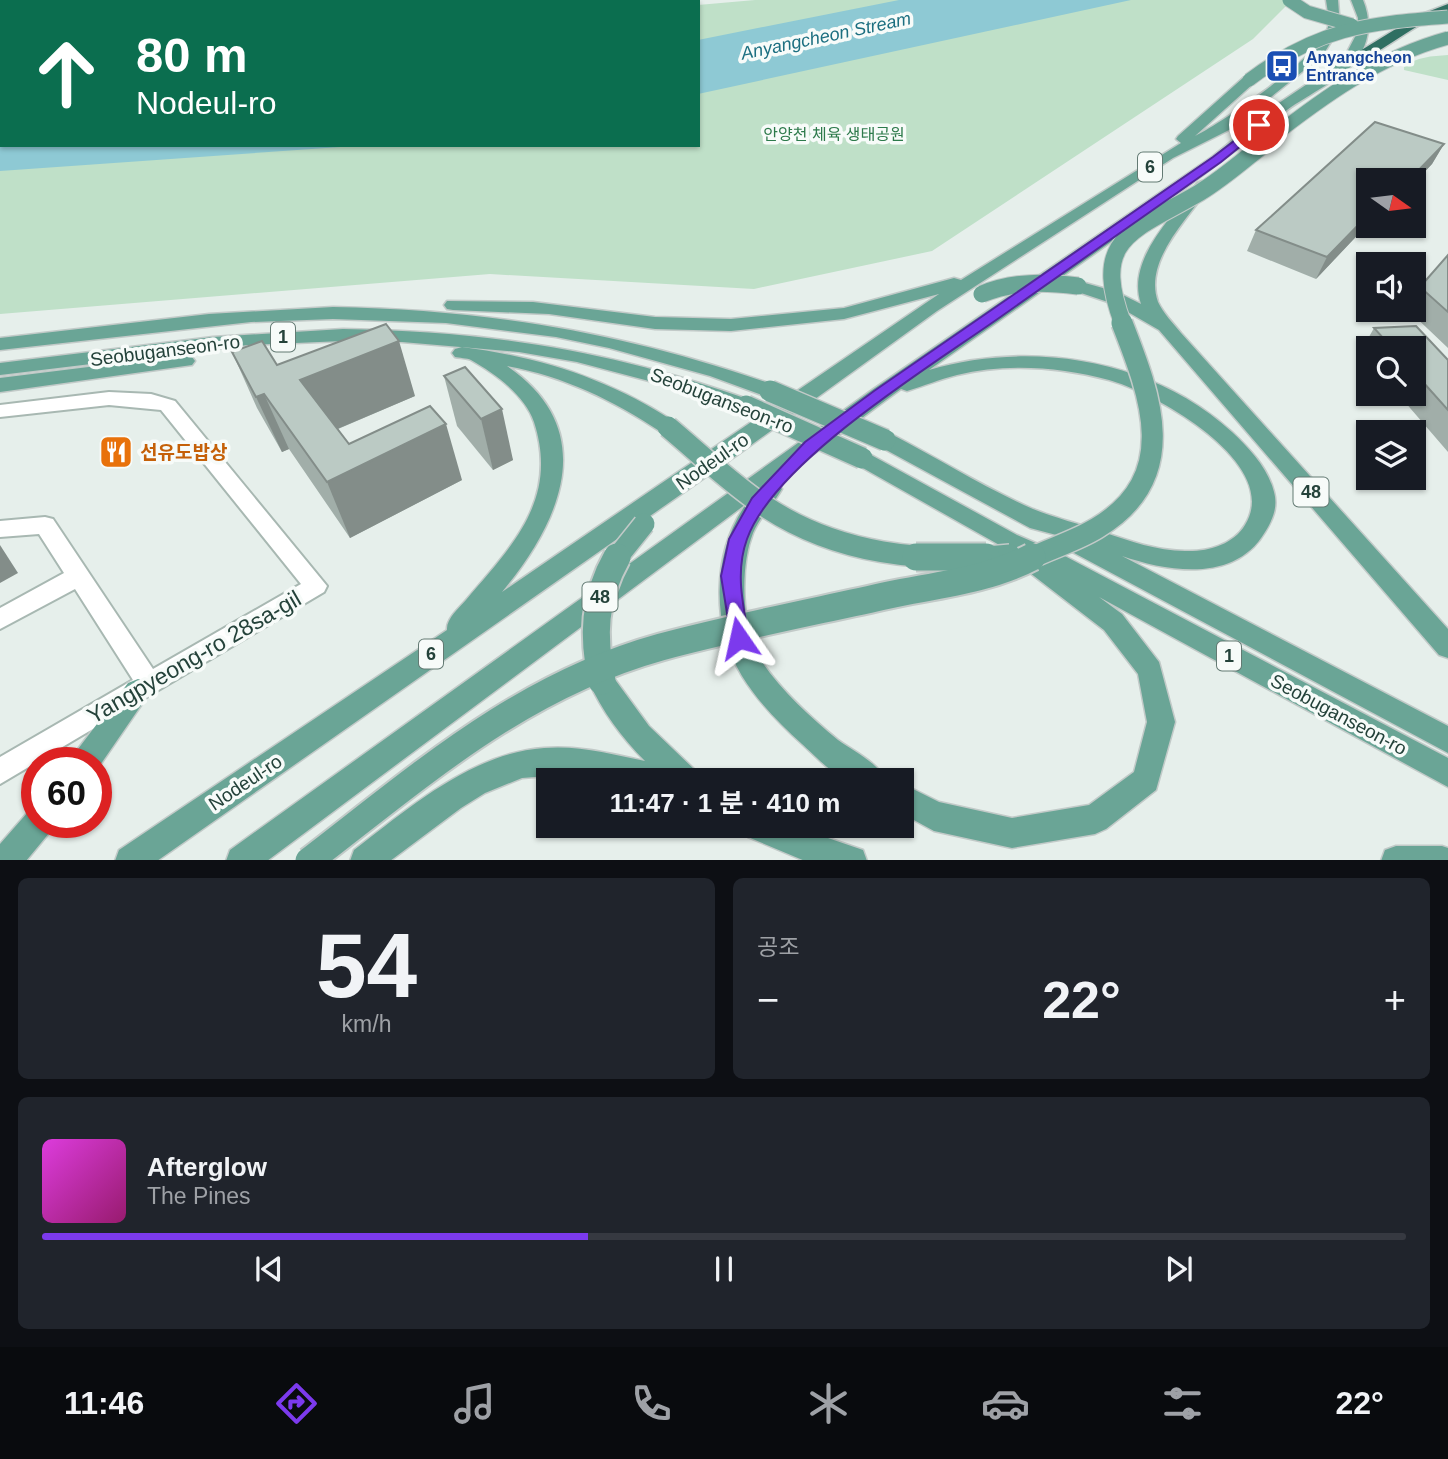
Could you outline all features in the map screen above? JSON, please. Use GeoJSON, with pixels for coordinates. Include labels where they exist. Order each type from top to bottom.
{"type":"FeatureCollection","features":[{"type":"Feature","properties":{"kind":"highway"},"geometry":{"type":"LineString","coordinates":[[1348,61],[1366,55],[1413,22],[1448,7]]}},
{"type":"Feature","properties":{"kind":"main road"},"geometry":{"type":"LineString","coordinates":[[1282,0],[1307,12],[1367,28],[1418,32],[1448,30]]}},
{"type":"Feature","properties":{"kind":"main road"},"geometry":{"type":"LineString","coordinates":[[1289,0],[1307,12]]}},
{"type":"Feature","properties":{"kind":"main road","name":"6"},"geometry":{"type":"LineString","coordinates":[[241,860],[879,395],[1217,160],[1280,108],[1348,61],[1363,33],[1364,18],[1357,0]]}},
{"type":"Feature","properties":{"kind":"main road","name":"Nodeul-ro"},"geometry":{"type":"LineString","coordinates":[[130,860],[732,448],[932,307],[1168,155],[1226,126],[1319,52],[1334,27],[1332,1]]}},
{"type":"Feature","properties":{"kind":"main road"},"geometry":{"type":"LineString","coordinates":[[1168,155],[1194,128],[1249,80],[1300,44],[1340,29],[1448,18]]}},
{"type":"Feature","properties":{"kind":"main road"},"geometry":{"type":"LineString","coordinates":[[309,860],[502,717],[577,677],[662,647],[1014,566],[1084,536],[1105,523],[1125,508],[1141,488],[1151,469],[1153,425],[1150,401],[1116,308],[1110,276],[1111,264],[1118,248],[1150,220],[1213,185],[1255,149],[1372,68],[1413,47],[1448,38]]}},
{"type":"Feature","properties":{"kind":"main road","name":"48"},"geometry":{"type":"LineString","coordinates":[[1217,160],[1194,200],[1154,253],[1147,279],[1149,300],[1174,337],[1448,647]]}},
{"type":"Feature","properties":{"kind":"main road"},"geometry":{"type":"LineString","coordinates":[[334,313],[399,305],[474,305],[558,310],[652,323],[724,325],[775,322],[874,308],[931,291],[995,267]]}},
{"type":"Feature","properties":{"kind":"main road"},"geometry":{"type":"LineString","coordinates":[[932,307],[982,294],[1007,283],[1046,282],[1109,293],[1140,309],[1174,337]]}},
{"type":"Feature","properties":{"kind":"main road","name":"Seobuganseon-ro"},"geometry":{"type":"LineString","coordinates":[[0,344],[283,315],[334,313],[464,318],[563,331],[657,352],[770,391],[885,440],[1448,740]]}},
{"type":"Feature","properties":{"kind":"main road","name":"Seobuganseon-ro"},"geometry":{"type":"LineString","coordinates":[[0,369],[282,337],[352,335],[426,337],[531,348],[647,370],[746,406],[862,458],[1009,541],[1054,561],[1448,773]]}},
{"type":"Feature","properties":{"kind":"main road"},"geometry":{"type":"LineString","coordinates":[[0,386],[203,358],[286,350],[375,348],[470,354],[539,366],[591,382],[637,405],[765,506],[800,526],[840,542],[915,558],[987,559],[1037,555]]}},
{"type":"Feature","properties":{"kind":"main road"},"geometry":{"type":"LineString","coordinates":[[443,646],[522,550],[550,496],[555,472],[555,450],[537,406],[511,378],[470,354]]}},
{"type":"Feature","properties":{"kind":"main road"},"geometry":{"type":"LineString","coordinates":[[879,395],[923,378],[988,361],[1050,363],[1106,373],[1133,381],[1169,398],[1203,419],[1230,442],[1250,465],[1260,483],[1264,502],[1263,519],[1255,532],[1229,554],[1182,561],[1135,552],[1026,515]]}},
{"type":"Feature","properties":{"kind":"main road"},"geometry":{"type":"LineString","coordinates":[[811,446],[758,502],[738,539],[730,576],[739,638],[751,667],[795,719],[851,768]]}},
{"type":"Feature","properties":{"kind":"main road","name":"48"},"geometry":{"type":"LineString","coordinates":[[672,768],[649,748],[614,703],[602,682],[593,629],[596,608],[616,559],[644,524],[732,448]]}},
{"type":"Feature","properties":{"kind":"main road"},"geometry":{"type":"LineString","coordinates":[[914,804],[934,816],[1013,833],[1095,820],[1146,780],[1161,722],[1150,670],[1113,622],[1045,573],[1009,541]]}},
{"type":"Feature","properties":{"kind":"main road"},"geometry":{"type":"LineString","coordinates":[[97,747],[143,688]]}},
{"type":"Feature","properties":{"kind":"main road"},"geometry":{"type":"LineString","coordinates":[[365,860],[418,819],[496,771],[521,763],[564,761],[604,768]]}},
{"type":"Feature","properties":{"kind":"main road"},"geometry":{"type":"LineString","coordinates":[[6,860],[25,838]]}},
{"type":"Feature","properties":{"kind":"main road"},"geometry":{"type":"LineString","coordinates":[[784,838],[852,860]]}},
{"type":"Feature","properties":{"kind":"main road"},"geometry":{"type":"LineString","coordinates":[[1396,860],[1442,860]]}},
{"type":"Feature","properties":{"kind":"street","name":"Yangpyeong-ro 28sa-gil"},"geometry":{"type":"LineString","coordinates":[[0,411],[132,398],[155,400],[168,405],[316,586],[0,771]]}},
{"type":"Feature","properties":{"kind":"street"},"geometry":{"type":"LineString","coordinates":[[0,529],[45,525],[143,688]]}},
{"type":"Feature","properties":{"kind":"street"},"geometry":{"type":"LineString","coordinates":[[0,618],[78,576]]}},
{"type":"Feature","properties":{"kind":"green space","name":"안양천 체육 생태공원"},"geometry":{"type":"Polygon","coordinates":[[[755,0],[1290,2],[1253,39],[932,251],[754,289],[490,274],[0,314],[0,147],[700,147],[700,5],[755,0]]]}},
{"type":"Feature","properties":{"kind":"green space"},"geometry":{"type":"Polygon","coordinates":[[[1448,55],[1448,80],[1404,70],[1404,67],[1419,59],[1448,55]]]}},
{"type":"Feature","properties":{"kind":"water","name":"Anyangcheon Stream"},"geometry":{"type":"Polygon","coordinates":[[[899,0],[1131,0],[700,94],[700,40],[899,0]]]}},
{"type":"Feature","properties":{"kind":"water"},"geometry":{"type":"Polygon","coordinates":[[[0,147],[341,147],[0,171],[0,147]]]}},
{"type":"Feature","properties":{"kind":"building"},"geometry":{"type":"Polygon","coordinates":[[[1375,122],[1444,144],[1421,168],[1356,168],[1356,227],[1327,257],[1256,230],[1375,122]]]}},
{"type":"Feature","properties":{"kind":"building"},"geometry":{"type":"Polygon","coordinates":[[[1448,255],[1448,312],[1426,292],[1426,280],[1448,255]]]}},
{"type":"Feature","properties":{"kind":"building"},"geometry":{"type":"Polygon","coordinates":[[[386,324],[399,341],[300,380],[349,444],[430,406],[446,424],[327,482],[264,394],[256,397],[232,352],[262,341],[277,365],[386,324]]]}},
{"type":"Feature","properties":{"kind":"building"},"geometry":{"type":"Polygon","coordinates":[[[1416,326],[1425,336],[1381,336],[1374,328],[1416,326]]]}},
{"type":"Feature","properties":{"kind":"building"},"geometry":{"type":"Polygon","coordinates":[[[1426,337],[1448,360],[1448,410],[1426,385],[1426,337]]]}},
{"type":"Feature","properties":{"kind":"building"},"geometry":{"type":"Polygon","coordinates":[[[465,367],[502,409],[481,419],[444,376],[465,367]]]}},
{"type":"Feature","properties":{"kind":"place","name":"Anyangcheon Entrance"},"geometry":{"type":"Point","coordinates":[1282,66]}},
{"type":"Feature","properties":{"kind":"place","name":"선유도밥상"},"geometry":{"type":"Point","coordinates":[116,452]}},
{"type":"Feature","properties":{"kind":"route"},"geometry":{"type":"LineString","coordinates":[[739,638],[730,576],[738,539],[758,502],[811,446],[879,395],[1217,160],[1259,125]]}}]}
